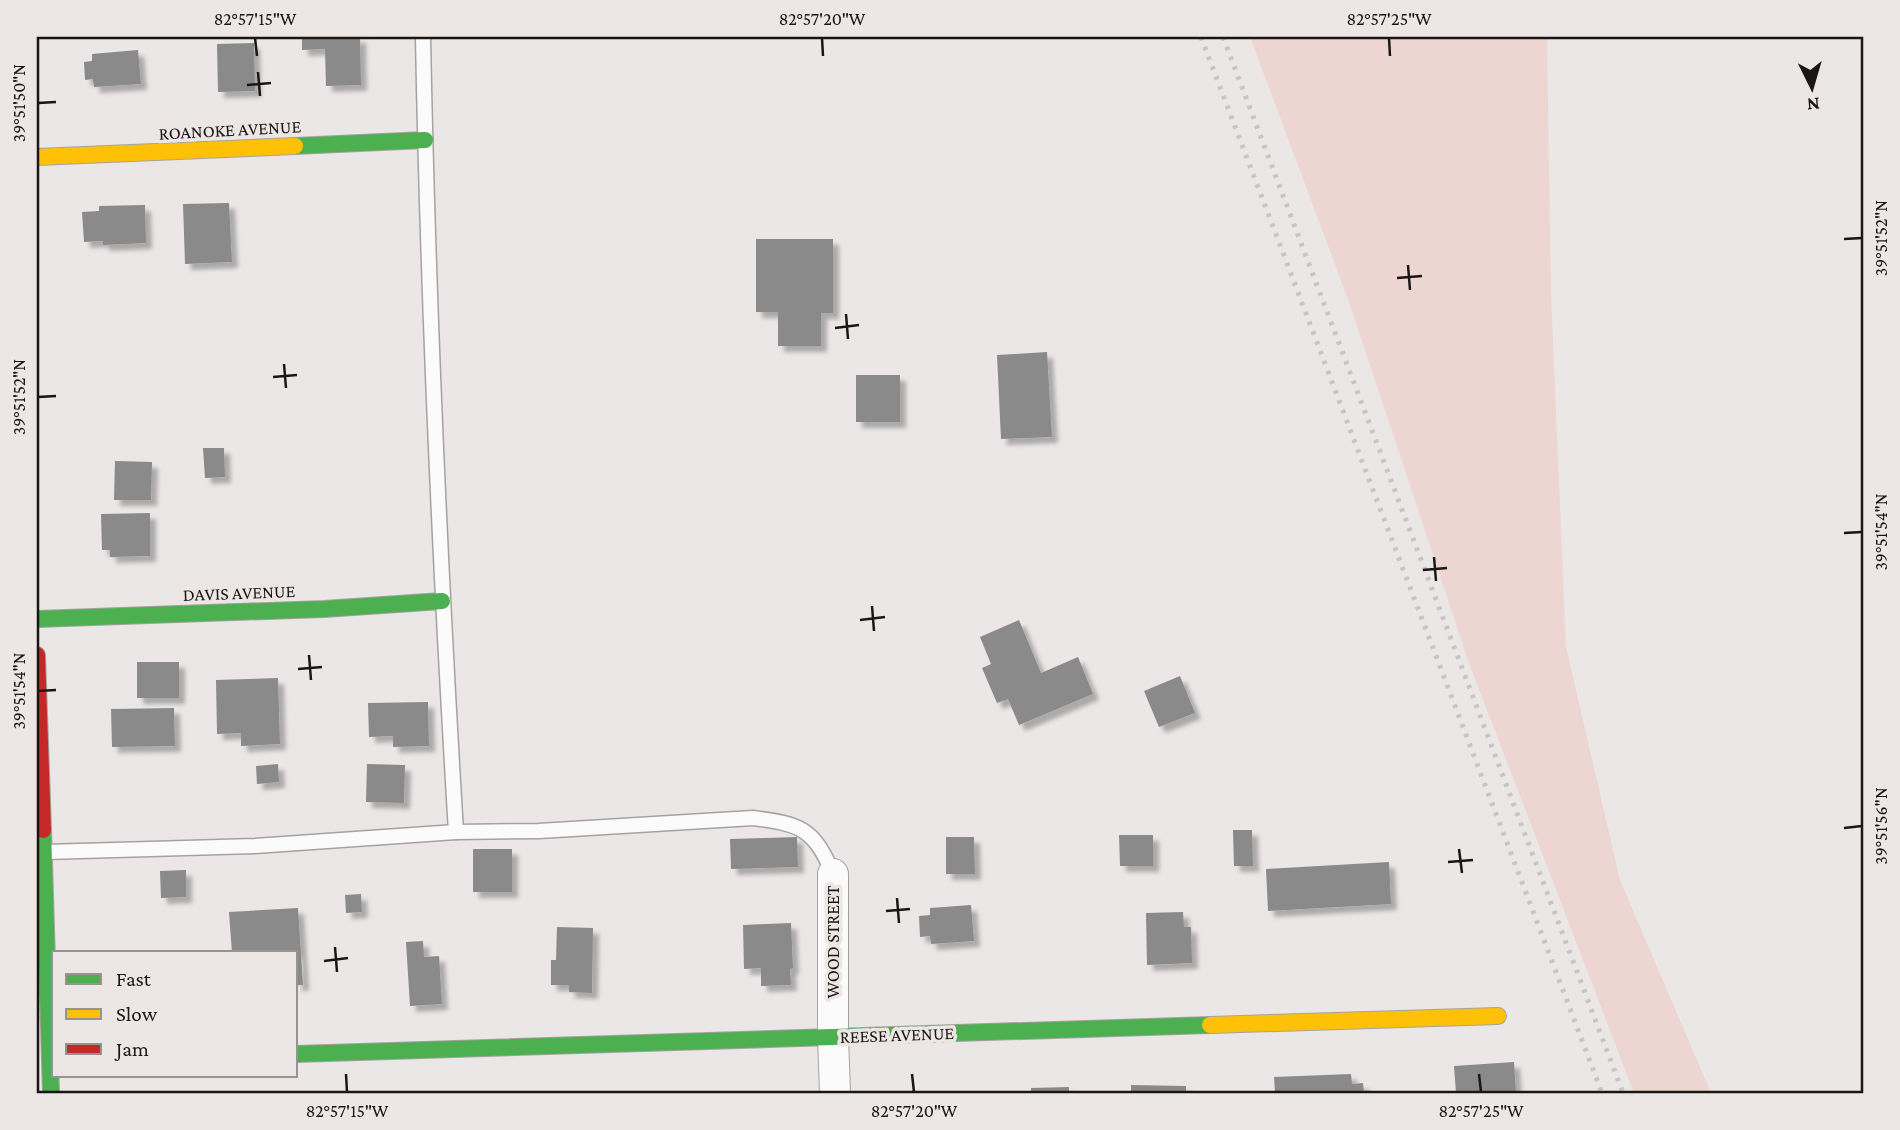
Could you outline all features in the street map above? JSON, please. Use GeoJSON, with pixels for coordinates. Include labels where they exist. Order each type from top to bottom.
{"type":"FeatureCollection","features":[{"type":"Feature","properties":{"kind":"street","name":"ROANOKE AVENUE"},"geometry":{"type":"LineString","coordinates":[[37,157],[425,140]]}},
{"type":"Feature","properties":{"kind":"street","name":"DAVIS AVENUE"},"geometry":{"type":"LineString","coordinates":[[37,619],[324,609],[442,601]]}},
{"type":"Feature","properties":{"kind":"street"},"geometry":{"type":"LineString","coordinates":[[37,655],[47,1062],[51,1093]]}},
{"type":"Feature","properties":{"kind":"street","name":"WOOD STREET"},"geometry":{"type":"LineString","coordinates":[[833,874],[835,1093]]}},
{"type":"Feature","properties":{"kind":"street","name":"REESE AVENUE"},"geometry":{"type":"LineString","coordinates":[[298,1054],[1498,1016]]}},
{"type":"Feature","properties":{"kind":"lane"},"geometry":{"type":"LineString","coordinates":[[423,37],[442,601],[456,832]]}},
{"type":"Feature","properties":{"kind":"lane"},"geometry":{"type":"LineString","coordinates":[[43,852],[255,846],[456,832],[539,831],[753,818],[785,822],[808,832],[824,852],[833,874]]}},
{"type":"Feature","properties":{"kind":"shaded area"},"geometry":{"type":"Polygon","coordinates":[[[1250,37],[1547,37],[1551,294],[1566,647],[1620,880],[1711,1093],[1634,1093],[1469,663],[1348,299],[1250,37]]]}},
{"type":"Feature","properties":{"kind":"building"},"geometry":{"type":"Polygon","coordinates":[[[302,37],[360,37],[361,85],[326,86],[325,49],[302,50],[302,37]]]}},
{"type":"Feature","properties":{"kind":"building"},"geometry":{"type":"Polygon","coordinates":[[[254,43],[255,91],[218,92],[217,44],[254,43]]]}},
{"type":"Feature","properties":{"kind":"building"},"geometry":{"type":"Polygon","coordinates":[[[138,50],[141,84],[94,87],[93,79],[85,80],[84,62],[92,61],[92,54],[138,50]]]}},
{"type":"Feature","properties":{"kind":"building"},"geometry":{"type":"Polygon","coordinates":[[[229,203],[232,262],[185,264],[183,204],[229,203]]]}},
{"type":"Feature","properties":{"kind":"building"},"geometry":{"type":"Polygon","coordinates":[[[145,205],[146,243],[103,245],[103,241],[84,242],[82,212],[99,211],[99,206],[145,205]]]}},
{"type":"Feature","properties":{"kind":"building"},"geometry":{"type":"Polygon","coordinates":[[[756,239],[833,239],[833,313],[821,313],[821,346],[778,346],[778,312],[756,312],[756,239]]]}},
{"type":"Feature","properties":{"kind":"building"},"geometry":{"type":"Polygon","coordinates":[[[1047,352],[1052,437],[1001,439],[997,355],[1047,352]]]}},
{"type":"Feature","properties":{"kind":"building"},"geometry":{"type":"Polygon","coordinates":[[[856,375],[900,375],[900,422],[856,422],[856,375]]]}},
{"type":"Feature","properties":{"kind":"building"},"geometry":{"type":"Polygon","coordinates":[[[203,448],[224,448],[225,477],[205,478],[203,448]]]}},
{"type":"Feature","properties":{"kind":"building"},"geometry":{"type":"Polygon","coordinates":[[[115,461],[152,462],[151,500],[114,500],[115,461]]]}},
{"type":"Feature","properties":{"kind":"building"},"geometry":{"type":"Polygon","coordinates":[[[150,513],[150,556],[110,557],[110,550],[102,550],[101,514],[150,513]]]}},
{"type":"Feature","properties":{"kind":"building"},"geometry":{"type":"Polygon","coordinates":[[[1019,620],[1041,673],[1078,657],[1093,694],[1019,725],[1008,699],[997,703],[982,668],[991,664],[980,637],[1019,620]]]}},
{"type":"Feature","properties":{"kind":"building"},"geometry":{"type":"Polygon","coordinates":[[[137,662],[179,662],[179,698],[137,698],[137,662]]]}},
{"type":"Feature","properties":{"kind":"building"},"geometry":{"type":"Polygon","coordinates":[[[1180,676],[1195,713],[1159,727],[1144,691],[1180,676]]]}},
{"type":"Feature","properties":{"kind":"building"},"geometry":{"type":"Polygon","coordinates":[[[278,678],[280,744],[241,746],[241,733],[217,734],[216,680],[278,678]]]}},
{"type":"Feature","properties":{"kind":"building"},"geometry":{"type":"Polygon","coordinates":[[[428,702],[429,746],[393,747],[393,736],[369,737],[368,703],[428,702]]]}},
{"type":"Feature","properties":{"kind":"building"},"geometry":{"type":"Polygon","coordinates":[[[174,708],[175,746],[112,747],[111,709],[174,708]]]}},
{"type":"Feature","properties":{"kind":"building"},"geometry":{"type":"Polygon","coordinates":[[[278,764],[279,782],[257,784],[256,766],[278,764]]]}},
{"type":"Feature","properties":{"kind":"building"},"geometry":{"type":"Polygon","coordinates":[[[367,764],[405,765],[404,803],[366,802],[367,764]]]}},
{"type":"Feature","properties":{"kind":"building"},"geometry":{"type":"Polygon","coordinates":[[[1233,830],[1252,830],[1253,866],[1234,866],[1233,830]]]}},
{"type":"Feature","properties":{"kind":"building"},"geometry":{"type":"Polygon","coordinates":[[[1119,835],[1153,835],[1153,866],[1120,866],[1119,835]]]}},
{"type":"Feature","properties":{"kind":"building"},"geometry":{"type":"Polygon","coordinates":[[[797,837],[798,867],[731,869],[730,839],[797,837]]]}},
{"type":"Feature","properties":{"kind":"building"},"geometry":{"type":"Polygon","coordinates":[[[946,837],[974,837],[975,874],[946,874],[946,837]]]}},
{"type":"Feature","properties":{"kind":"building"},"geometry":{"type":"Polygon","coordinates":[[[473,849],[512,849],[512,892],[473,892],[473,849]]]}},
{"type":"Feature","properties":{"kind":"building"},"geometry":{"type":"Polygon","coordinates":[[[1389,862],[1391,904],[1268,911],[1266,869],[1389,862]]]}},
{"type":"Feature","properties":{"kind":"building"},"geometry":{"type":"Polygon","coordinates":[[[186,870],[186,897],[161,898],[160,871],[186,870]]]}},
{"type":"Feature","properties":{"kind":"building"},"geometry":{"type":"Polygon","coordinates":[[[361,894],[362,912],[346,913],[345,895],[361,894]]]}},
{"type":"Feature","properties":{"kind":"building"},"geometry":{"type":"Polygon","coordinates":[[[971,905],[974,941],[931,944],[930,936],[920,937],[919,916],[930,915],[930,908],[971,905]]]}},
{"type":"Feature","properties":{"kind":"building"},"geometry":{"type":"Polygon","coordinates":[[[298,908],[303,985],[298,985],[298,951],[232,951],[229,912],[298,908]]]}},
{"type":"Feature","properties":{"kind":"building"},"geometry":{"type":"Polygon","coordinates":[[[1183,912],[1184,927],[1191,927],[1192,963],[1147,965],[1146,913],[1183,912]]]}},
{"type":"Feature","properties":{"kind":"building"},"geometry":{"type":"Polygon","coordinates":[[[791,923],[791,985],[761,986],[761,968],[744,969],[743,925],[791,923]]]}},
{"type":"Feature","properties":{"kind":"building"},"geometry":{"type":"Polygon","coordinates":[[[557,927],[593,928],[592,993],[569,992],[569,985],[551,985],[551,960],[556,960],[557,927]]]}},
{"type":"Feature","properties":{"kind":"building"},"geometry":{"type":"Polygon","coordinates":[[[423,941],[424,957],[439,956],[442,1004],[410,1006],[406,942],[423,941]]]}},
{"type":"Feature","properties":{"kind":"building"},"geometry":{"type":"Polygon","coordinates":[[[1514,1062],[1516,1093],[1456,1093],[1454,1066],[1514,1062]]]}},
{"type":"Feature","properties":{"kind":"building"},"geometry":{"type":"Polygon","coordinates":[[[1351,1074],[1352,1084],[1363,1083],[1364,1093],[1275,1093],[1274,1077],[1351,1074]]]}},
{"type":"Feature","properties":{"kind":"building"},"geometry":{"type":"Polygon","coordinates":[[[1131,1085],[1186,1086],[1186,1093],[1131,1093],[1131,1085]]]}},
{"type":"Feature","properties":{"kind":"building"},"geometry":{"type":"Polygon","coordinates":[[[1069,1087],[1069,1093],[1031,1093],[1031,1088],[1069,1087]]]}},
{"type":"Feature","properties":{"kind":"railway"},"geometry":{"type":"LineString","coordinates":[[1201,37],[1602,1093]]}},
{"type":"Feature","properties":{"kind":"railway"},"geometry":{"type":"LineString","coordinates":[[1223,37],[1623,1093]]}},
{"type":"Feature","properties":{"kind":"traffic: fast"},"geometry":{"type":"LineString","coordinates":[[295,146],[425,140]]}},
{"type":"Feature","properties":{"kind":"traffic: fast"},"geometry":{"type":"LineString","coordinates":[[37,619],[324,609],[442,601]]}},
{"type":"Feature","properties":{"kind":"traffic: fast"},"geometry":{"type":"LineString","coordinates":[[43,830],[51,1093]]}},
{"type":"Feature","properties":{"kind":"traffic: fast"},"geometry":{"type":"LineString","coordinates":[[298,1054],[1210,1025]]}},
{"type":"Feature","properties":{"kind":"traffic: slow"},"geometry":{"type":"LineString","coordinates":[[37,157],[295,146]]}},
{"type":"Feature","properties":{"kind":"traffic: slow"},"geometry":{"type":"LineString","coordinates":[[1210,1025],[1498,1016]]}},
{"type":"Feature","properties":{"kind":"traffic: jam"},"geometry":{"type":"LineString","coordinates":[[37,655],[43,830]]}}]}
